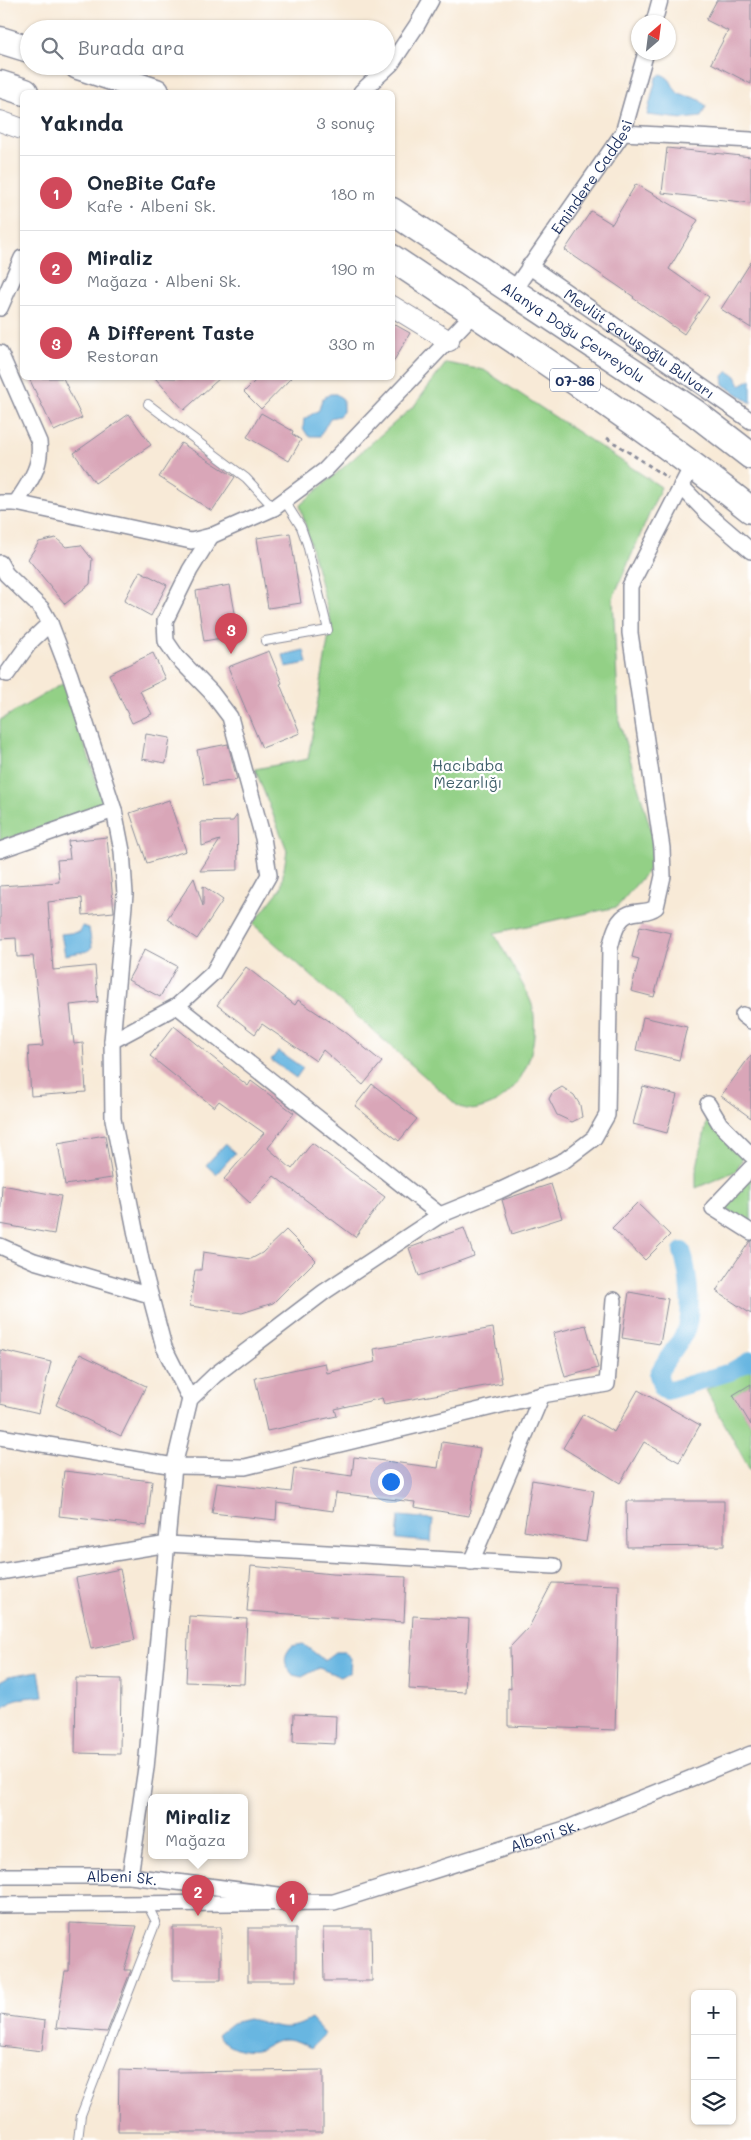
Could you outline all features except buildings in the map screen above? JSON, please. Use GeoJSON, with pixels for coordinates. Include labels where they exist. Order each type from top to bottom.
{"type":"FeatureCollection","features":[{"type":"Feature","properties":{"kind":"highway"},"geometry":{"type":"LineString","coordinates":[[0,40],[20,47]]}},
{"type":"Feature","properties":{"kind":"highway"},"geometry":{"type":"LineString","coordinates":[[105,75],[150,90]]}},
{"type":"Feature","properties":{"kind":"highway"},"geometry":{"type":"LineString","coordinates":[[0,84],[20,90]]}},
{"type":"Feature","properties":{"kind":"highway","name":"Alanya Doğu Çevreyolu"},"geometry":{"type":"LineString","coordinates":[[395,213],[694,412],[751,456]]}},
{"type":"Feature","properties":{"kind":"highway","name":"07-36"},"geometry":{"type":"LineString","coordinates":[[395,260],[595,394],[687,475],[751,510]]}},
{"type":"Feature","properties":{"kind":"street"},"geometry":{"type":"LineString","coordinates":[[395,58],[418,26],[431,0]]}},
{"type":"Feature","properties":{"kind":"street"},"geometry":{"type":"LineString","coordinates":[[656,15],[660,0]]}},
{"type":"Feature","properties":{"kind":"street","name":"Emindere Caddesi"},"geometry":{"type":"LineString","coordinates":[[513,291],[623,133],[644,60]]}},
{"type":"Feature","properties":{"kind":"street"},"geometry":{"type":"LineString","coordinates":[[363,90],[379,75]]}},
{"type":"Feature","properties":{"kind":"street"},"geometry":{"type":"LineString","coordinates":[[0,121],[20,128]]}},
{"type":"Feature","properties":{"kind":"street"},"geometry":{"type":"LineString","coordinates":[[623,133],[751,140]]}},
{"type":"Feature","properties":{"kind":"street"},"geometry":{"type":"LineString","coordinates":[[0,308],[20,263]]}},
{"type":"Feature","properties":{"kind":"street","name":"Mevlüt çavuşoğlu Bulvarı"},"geometry":{"type":"LineString","coordinates":[[529,266],[751,421]]}},
{"type":"Feature","properties":{"kind":"street"},"geometry":{"type":"LineString","coordinates":[[395,308],[449,341]]}},
{"type":"Feature","properties":{"kind":"street"},"geometry":{"type":"LineString","coordinates":[[0,503],[16,503],[190,541],[210,536],[279,504],[325,470],[474,313]]}},
{"type":"Feature","properties":{"kind":"street"},"geometry":{"type":"LineString","coordinates":[[0,353],[39,442],[40,451],[36,474],[16,503]]}},
{"type":"Feature","properties":{"kind":"street"},"geometry":{"type":"LineString","coordinates":[[687,475],[708,514],[751,551]]}},
{"type":"Feature","properties":{"kind":"street"},"geometry":{"type":"LineString","coordinates":[[130,1876],[146,1768],[174,1466],[190,1399],[214,1375],[324,1292],[440,1215],[499,1191],[565,1160],[594,1138],[607,1115],[610,948],[615,929],[621,921],[629,914],[642,913],[656,906],[663,876],[662,848],[630,633],[630,586],[687,475]]}},
{"type":"Feature","properties":{"kind":"street"},"geometry":{"type":"LineString","coordinates":[[112,1041],[177,1006],[214,973],[269,875],[263,838],[230,717],[211,692],[177,657],[166,641],[165,621],[190,570],[210,536]]}},
{"type":"Feature","properties":{"kind":"street"},"geometry":{"type":"LineString","coordinates":[[2,571],[42,609],[50,623],[70,675],[114,810],[122,851],[125,894],[112,1041],[113,1120],[141,1260],[164,1347],[190,1399]]}},
{"type":"Feature","properties":{"kind":"street"},"geometry":{"type":"LineString","coordinates":[[7,674],[30,642],[50,623]]}},
{"type":"Feature","properties":{"kind":"street"},"geometry":{"type":"LineString","coordinates":[[0,850],[114,810]]}},
{"type":"Feature","properties":{"kind":"street"},"geometry":{"type":"LineString","coordinates":[[177,1006],[440,1215]]}},
{"type":"Feature","properties":{"kind":"street"},"geometry":{"type":"LineString","coordinates":[[708,1104],[720,1124],[751,1156]]}},
{"type":"Feature","properties":{"kind":"street"},"geometry":{"type":"LineString","coordinates":[[751,1168],[713,1208],[751,1232]]}},
{"type":"Feature","properties":{"kind":"street"},"geometry":{"type":"LineString","coordinates":[[0,1246],[34,1262],[150,1294]]}},
{"type":"Feature","properties":{"kind":"street"},"geometry":{"type":"LineString","coordinates":[[0,1437],[174,1466],[245,1467],[542,1395],[607,1384],[614,1300]]}},
{"type":"Feature","properties":{"kind":"street"},"geometry":{"type":"LineString","coordinates":[[471,1562],[542,1395]]}},
{"type":"Feature","properties":{"kind":"street"},"geometry":{"type":"LineString","coordinates":[[0,1572],[168,1544],[554,1566]]}},
{"type":"Feature","properties":{"kind":"street","name":"Albeni Sk."},"geometry":{"type":"LineString","coordinates":[[0,1905],[334,1902],[568,1828],[751,1754]]}},
{"type":"Feature","properties":{"kind":"street","name":"Albeni Sk."},"geometry":{"type":"LineString","coordinates":[[0,1876],[130,1876],[334,1902]]}},
{"type":"Feature","properties":{"kind":"lane"},"geometry":{"type":"LineString","coordinates":[[148,404],[279,504],[301,527],[308,544],[328,630],[265,641]]}},
{"type":"Feature","properties":{"kind":"lane"},"geometry":{"type":"LineString","coordinates":[[78,2140],[81,2115],[156,1922],[147,1904]]}},
{"type":"Feature","properties":{"kind":"path"},"geometry":{"type":"LineString","coordinates":[[607,438],[687,475]]}},
{"type":"Feature","properties":{"kind":"green space","name":"Hacıbaba Mezarlığı"},"geometry":{"type":"Polygon","coordinates":[[[446,363],[484,370],[661,487],[613,598],[619,721],[653,837],[651,867],[617,907],[494,933],[531,1001],[534,1040],[530,1056],[516,1084],[506,1095],[493,1104],[473,1110],[459,1107],[253,924],[281,888],[287,850],[255,769],[308,759],[331,623],[300,505],[414,406],[446,363]]]}},
{"type":"Feature","properties":{"kind":"green space"},"geometry":{"type":"Polygon","coordinates":[[[64,683],[105,806],[0,841],[0,720],[64,683]]]}},
{"type":"Feature","properties":{"kind":"green space"},"geometry":{"type":"Polygon","coordinates":[[[709,1113],[744,1156],[736,1171],[696,1188],[696,1171],[709,1113]]]}},
{"type":"Feature","properties":{"kind":"green space"},"geometry":{"type":"Polygon","coordinates":[[[751,1176],[751,1226],[723,1207],[751,1176]]]}},
{"type":"Feature","properties":{"kind":"green space"},"geometry":{"type":"Polygon","coordinates":[[[751,1365],[751,1384],[734,1395],[751,1425],[751,1472],[706,1390],[751,1365]]]}},
{"type":"Feature","properties":{"kind":"water"},"geometry":{"type":"Polygon","coordinates":[[[661,74],[670,80],[679,94],[693,97],[706,106],[701,117],[683,119],[647,115],[656,78],[661,74]]]}},
{"type":"Feature","properties":{"kind":"water"},"geometry":{"type":"Polygon","coordinates":[[[728,371],[736,376],[740,385],[751,379],[751,403],[724,385],[723,376],[728,371]]]}},
{"type":"Feature","properties":{"kind":"water"},"geometry":{"type":"Polygon","coordinates":[[[330,394],[336,394],[343,399],[343,412],[339,416],[330,418],[320,436],[308,436],[303,428],[304,419],[319,410],[322,399],[330,394]]]}},
{"type":"Feature","properties":{"kind":"water"},"geometry":{"type":"Polygon","coordinates":[[[304,650],[307,663],[286,667],[283,655],[304,650]]]}},
{"type":"Feature","properties":{"kind":"water"},"geometry":{"type":"Polygon","coordinates":[[[82,926],[89,928],[92,947],[88,951],[65,955],[61,934],[80,932],[82,926]]]}},
{"type":"Feature","properties":{"kind":"water"},"geometry":{"type":"Polygon","coordinates":[[[278,1051],[303,1068],[296,1078],[271,1060],[278,1051]]]}},
{"type":"Feature","properties":{"kind":"water"},"geometry":{"type":"Polygon","coordinates":[[[225,1144],[235,1153],[216,1174],[206,1165],[225,1144]]]}},
{"type":"Feature","properties":{"kind":"water"},"geometry":{"type":"Polygon","coordinates":[[[399,1516],[433,1519],[431,1542],[397,1539],[399,1516]]]}},
{"type":"Feature","properties":{"kind":"water"},"geometry":{"type":"Polygon","coordinates":[[[303,1644],[324,1660],[335,1652],[344,1652],[351,1658],[350,1672],[341,1677],[319,1668],[302,1677],[293,1675],[285,1660],[292,1646],[303,1644]]]}},
{"type":"Feature","properties":{"kind":"water"},"geometry":{"type":"Polygon","coordinates":[[[39,1671],[43,1696],[16,1699],[0,1710],[0,1681],[9,1676],[39,1671]]]}},
{"type":"Feature","properties":{"kind":"water"},"geometry":{"type":"Polygon","coordinates":[[[248,2019],[287,2027],[302,2024],[311,2019],[325,2034],[311,2048],[296,2041],[282,2039],[254,2050],[242,2050],[231,2046],[217,2035],[232,2023],[248,2019]]]}},
{"type":"Feature","properties":{"kind":"waterway"},"geometry":{"type":"LineString","coordinates":[[682,1251],[688,1280],[690,1303],[688,1324],[658,1375],[663,1389],[667,1391],[730,1372],[751,1360]]}},
{"type":"Feature","properties":{"kind":"place","name":"A Different Taste"},"geometry":{"type":"Point","coordinates":[231,654]}},
{"type":"Feature","properties":{"kind":"place","name":"Miraliz"},"geometry":{"type":"Point","coordinates":[198,1916]}},
{"type":"Feature","properties":{"kind":"place","name":"OneBite Cafe"},"geometry":{"type":"Point","coordinates":[292,1922]}}]}
